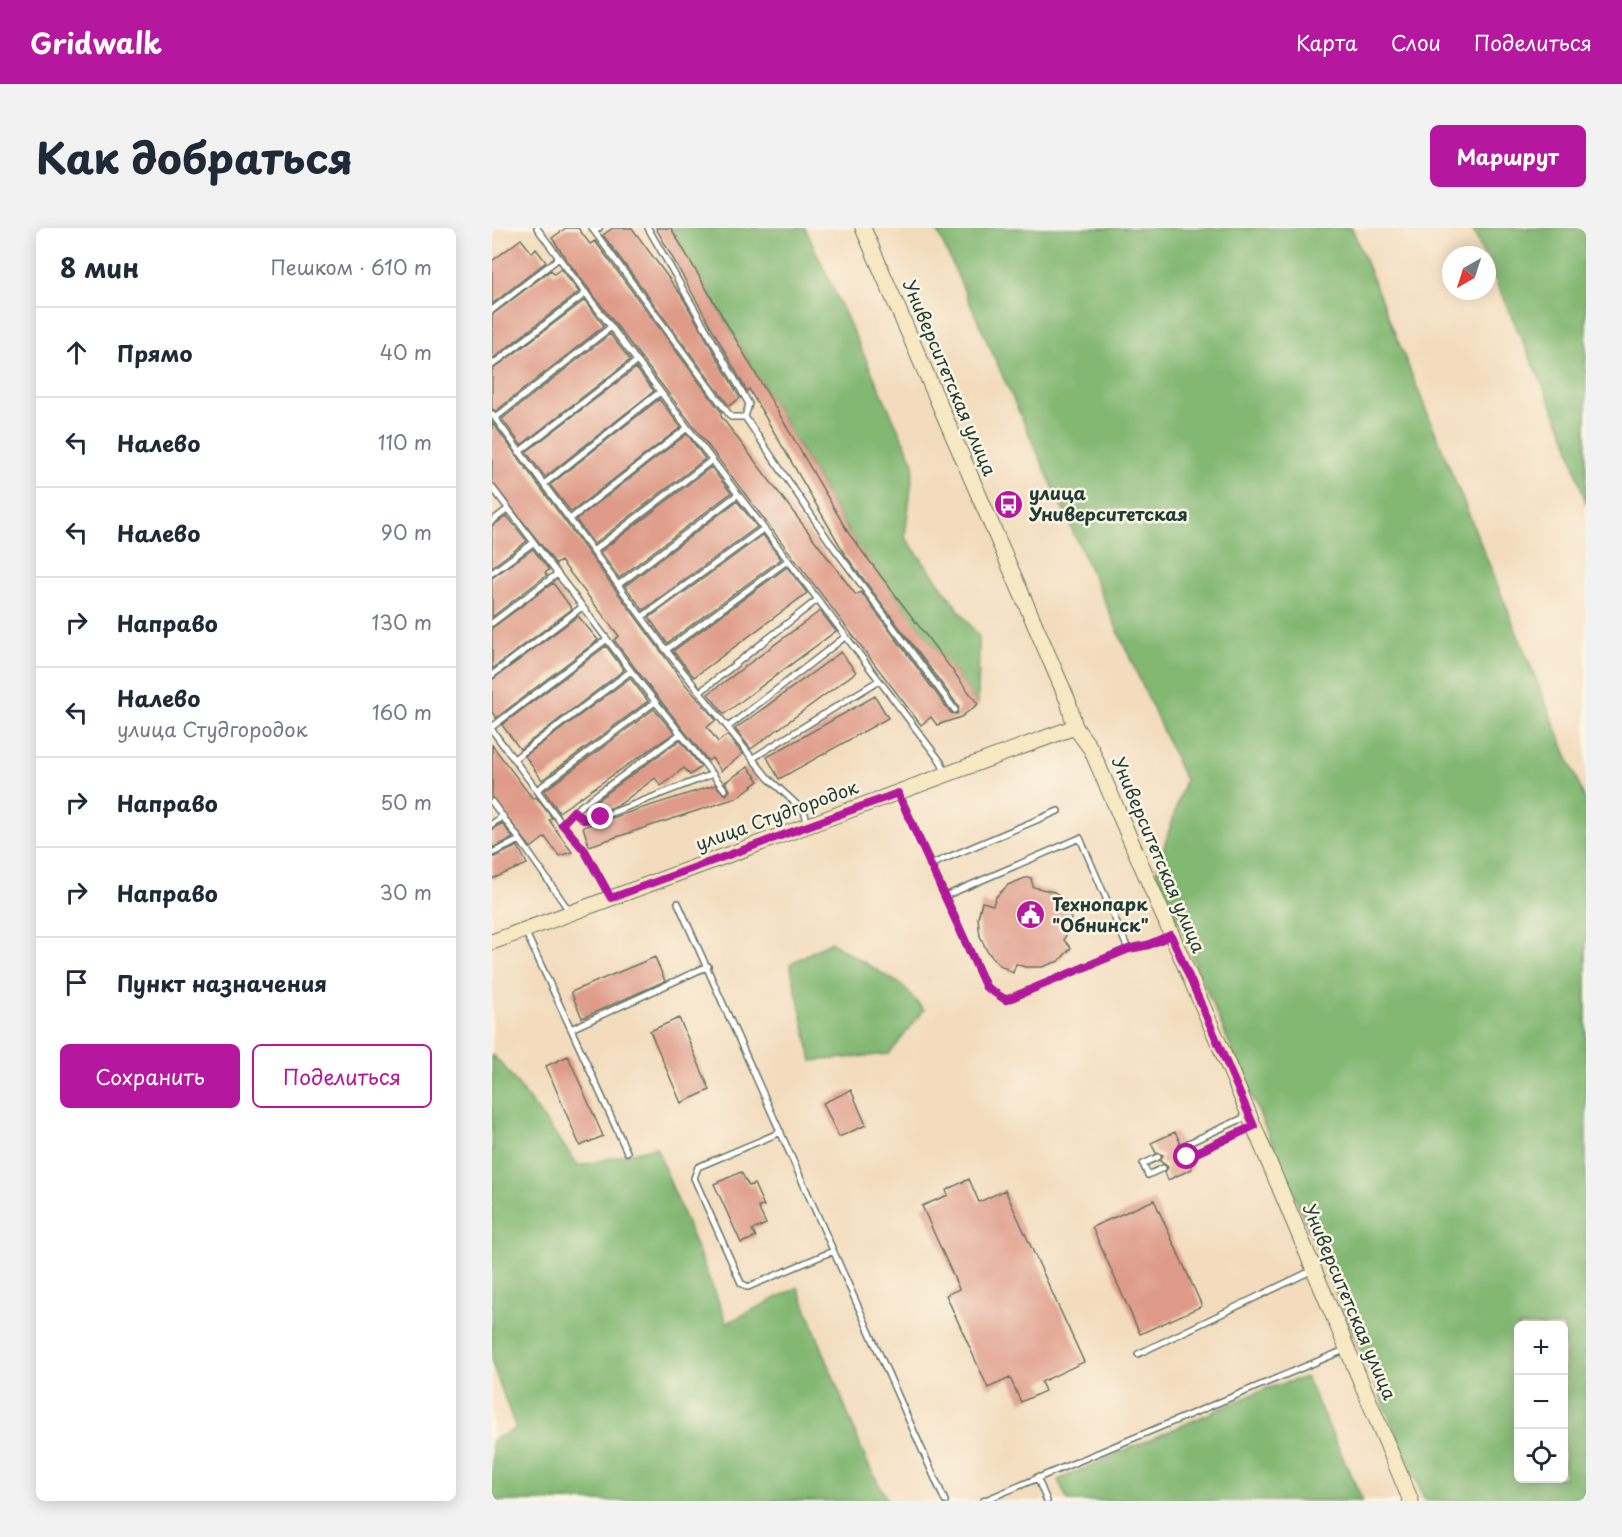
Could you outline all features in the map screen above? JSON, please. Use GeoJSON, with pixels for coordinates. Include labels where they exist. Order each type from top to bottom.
{"type":"FeatureCollection","features":[{"type":"Feature","properties":{"kind":"street","name":"Университетская улица"},"geometry":{"type":"LineString","coordinates":[[863,228],[1068,701],[1076,727],[1091,749],[1252,1121],[1411,1501]]}},
{"type":"Feature","properties":{"kind":"street","name":"улица Студгородок"},"geometry":{"type":"LineString","coordinates":[[492,942],[1076,727]]}},
{"type":"Feature","properties":{"kind":"lane"},"geometry":{"type":"LineString","coordinates":[[546,228],[539,230],[941,762],[946,775]]}},
{"type":"Feature","properties":{"kind":"lane"},"geometry":{"type":"LineString","coordinates":[[648,228],[749,404],[745,417]]}},
{"type":"Feature","properties":{"kind":"lane"},"geometry":{"type":"LineString","coordinates":[[595,229],[731,417],[745,417]]}},
{"type":"Feature","properties":{"kind":"lane"},"geometry":{"type":"LineString","coordinates":[[492,310],[559,258]]}},
{"type":"Feature","properties":{"kind":"lane"},"geometry":{"type":"LineString","coordinates":[[492,365],[586,294]]}},
{"type":"Feature","properties":{"kind":"lane"},"geometry":{"type":"LineString","coordinates":[[611,327],[493,416],[666,650],[768,778],[804,811],[809,825]]}},
{"type":"Feature","properties":{"kind":"lane"},"geometry":{"type":"LineString","coordinates":[[519,452],[637,362]]}},
{"type":"Feature","properties":{"kind":"lane"},"geometry":{"type":"LineString","coordinates":[[544,484],[660,392]]}},
{"type":"Feature","properties":{"kind":"lane"},"geometry":{"type":"LineString","coordinates":[[745,417],[829,541],[955,710]]}},
{"type":"Feature","properties":{"kind":"lane"},"geometry":{"type":"LineString","coordinates":[[570,519],[687,428]]}},
{"type":"Feature","properties":{"kind":"lane"},"geometry":{"type":"LineString","coordinates":[[593,551],[712,460]]}},
{"type":"Feature","properties":{"kind":"lane"},"geometry":{"type":"LineString","coordinates":[[492,487],[631,671],[725,790]]}},
{"type":"Feature","properties":{"kind":"lane"},"geometry":{"type":"LineString","coordinates":[[618,585],[737,495]]}},
{"type":"Feature","properties":{"kind":"lane"},"geometry":{"type":"LineString","coordinates":[[492,521],[508,509]]}},
{"type":"Feature","properties":{"kind":"lane"},"geometry":{"type":"LineString","coordinates":[[642,617],[763,529]]}},
{"type":"Feature","properties":{"kind":"lane"},"geometry":{"type":"LineString","coordinates":[[492,573],[533,543]]}},
{"type":"Feature","properties":{"kind":"lane"},"geometry":{"type":"LineString","coordinates":[[666,650],[787,561]]}},
{"type":"Feature","properties":{"kind":"lane"},"geometry":{"type":"LineString","coordinates":[[492,623],[557,574]]}},
{"type":"Feature","properties":{"kind":"lane"},"geometry":{"type":"LineString","coordinates":[[700,692],[817,600]]}},
{"type":"Feature","properties":{"kind":"lane"},"geometry":{"type":"LineString","coordinates":[[492,675],[582,607]]}},
{"type":"Feature","properties":{"kind":"lane"},"geometry":{"type":"LineString","coordinates":[[728,727],[845,637]]}},
{"type":"Feature","properties":{"kind":"lane"},"geometry":{"type":"LineString","coordinates":[[607,639],[492,728],[562,824],[585,851],[611,898]]}},
{"type":"Feature","properties":{"kind":"lane"},"geometry":{"type":"LineString","coordinates":[[514,759],[631,671]]}},
{"type":"Feature","properties":{"kind":"lane"},"geometry":{"type":"LineString","coordinates":[[753,758],[878,681]]}},
{"type":"Feature","properties":{"kind":"lane"},"geometry":{"type":"LineString","coordinates":[[537,790],[655,702]]}},
{"type":"Feature","properties":{"kind":"lane"},"geometry":{"type":"LineString","coordinates":[[562,824],[574,811],[680,734]]}},
{"type":"Feature","properties":{"kind":"lane"},"geometry":{"type":"LineString","coordinates":[[574,811],[584,820],[601,817],[713,774]]}},
{"type":"Feature","properties":{"kind":"lane"},"geometry":{"type":"LineString","coordinates":[[898,793],[986,987],[1006,1000],[1128,949],[1148,945],[1171,935]]}},
{"type":"Feature","properties":{"kind":"lane"},"geometry":{"type":"LineString","coordinates":[[492,802],[571,913]]}},
{"type":"Feature","properties":{"kind":"lane"},"geometry":{"type":"LineString","coordinates":[[930,865],[1058,811]]}},
{"type":"Feature","properties":{"kind":"lane"},"geometry":{"type":"LineString","coordinates":[[492,824],[503,816]]}},
{"type":"Feature","properties":{"kind":"lane"},"geometry":{"type":"LineString","coordinates":[[945,896],[1080,838],[1128,949]]}},
{"type":"Feature","properties":{"kind":"lane"},"geometry":{"type":"LineString","coordinates":[[492,853],[520,840]]}},
{"type":"Feature","properties":{"kind":"lane"},"geometry":{"type":"LineString","coordinates":[[678,903],[945,1501]]}},
{"type":"Feature","properties":{"kind":"lane"},"geometry":{"type":"LineString","coordinates":[[525,930],[627,1152]]}},
{"type":"Feature","properties":{"kind":"lane"},"geometry":{"type":"LineString","coordinates":[[571,1029],[708,966]]}},
{"type":"Feature","properties":{"kind":"lane"},"geometry":{"type":"LineString","coordinates":[[1182,1146],[1252,1121]]}},
{"type":"Feature","properties":{"kind":"lane"},"geometry":{"type":"LineString","coordinates":[[1187,1157],[1252,1121]]}},
{"type":"Feature","properties":{"kind":"lane"},"geometry":{"type":"LineString","coordinates":[[781,1132],[698,1167],[694,1178],[741,1283],[748,1287],[833,1251]]}},
{"type":"Feature","properties":{"kind":"lane"},"geometry":{"type":"LineString","coordinates":[[1158,1158],[1143,1164],[1148,1175],[1163,1168]]}},
{"type":"Feature","properties":{"kind":"lane"},"geometry":{"type":"LineString","coordinates":[[1138,1353],[1315,1270]]}},
{"type":"Feature","properties":{"kind":"lane"},"geometry":{"type":"LineString","coordinates":[[983,1501],[1348,1348]]}},
{"type":"Feature","properties":{"kind":"lane"},"geometry":{"type":"LineString","coordinates":[[1037,1477],[1047,1501]]}},
{"type":"Feature","properties":{"kind":"green space"},"geometry":{"type":"Polygon","coordinates":[[[671,228],[805,228],[914,463],[905,537],[979,637],[978,704],[853,540],[671,228]]]}},
{"type":"Feature","properties":{"kind":"green space"},"geometry":{"type":"Polygon","coordinates":[[[936,228],[1352,228],[1586,802],[1586,1501],[1425,1501],[1156,872],[1185,780],[936,228]]]}},
{"type":"Feature","properties":{"kind":"green space"},"geometry":{"type":"Polygon","coordinates":[[[1472,228],[1586,228],[1586,504],[1566,437],[1496,282],[1496,246],[1480,246],[1472,228]]]}},
{"type":"Feature","properties":{"kind":"green space"},"geometry":{"type":"Polygon","coordinates":[[[830,942],[902,985],[924,1010],[889,1054],[812,1061],[790,964],[830,942]]]}},
{"type":"Feature","properties":{"kind":"green space"},"geometry":{"type":"Polygon","coordinates":[[[492,1055],[503,1065],[579,1166],[656,1147],[727,1323],[798,1287],[866,1460],[888,1501],[492,1501],[492,1440],[516,1429],[492,1363],[492,1055]]]}},
{"type":"Feature","properties":{"kind":"green space"},"geometry":{"type":"Polygon","coordinates":[[[1306,1377],[1363,1501],[1068,1501],[1058,1480],[1265,1389],[1306,1377]]]}},
{"type":"Feature","properties":{"kind":"building"},"geometry":{"type":"Polygon","coordinates":[[[566,228],[578,228],[590,244],[595,241],[722,413],[720,415],[856,595],[861,592],[951,713],[957,714],[959,707],[846,556],[749,389],[747,391],[656,228],[671,228],[849,534],[978,704],[961,717],[937,725],[931,717],[921,725],[569,263],[552,238],[566,228]]]}},
{"type":"Feature","properties":{"kind":"building"},"geometry":{"type":"Polygon","coordinates":[[[613,228],[632,228],[681,295],[740,398],[729,406],[603,235],[613,228]]]}},
{"type":"Feature","properties":{"kind":"building"},"geometry":{"type":"Polygon","coordinates":[[[521,239],[532,253],[536,249],[546,262],[492,304],[492,261],[521,239]]]}},
{"type":"Feature","properties":{"kind":"building"},"geometry":{"type":"Polygon","coordinates":[[[561,269],[579,292],[492,359],[492,315],[551,270],[554,274],[561,269]]]}},
{"type":"Feature","properties":{"kind":"building"},"geometry":{"type":"Polygon","coordinates":[[[585,300],[604,326],[496,411],[492,409],[492,370],[585,300]]]}},
{"type":"Feature","properties":{"kind":"building"},"geometry":{"type":"Polygon","coordinates":[[[610,334],[630,360],[521,445],[502,419],[610,334]]]}},
{"type":"Feature","properties":{"kind":"building"},"geometry":{"type":"Polygon","coordinates":[[[636,368],[654,391],[545,477],[526,452],[636,368]]]}},
{"type":"Feature","properties":{"kind":"building"},"geometry":{"type":"Polygon","coordinates":[[[659,399],[681,427],[571,512],[550,485],[659,399]]]}},
{"type":"Feature","properties":{"kind":"building"},"geometry":{"type":"Polygon","coordinates":[[[492,422],[685,684],[716,720],[707,727],[718,742],[727,735],[743,754],[721,771],[712,758],[708,761],[635,668],[614,640],[619,636],[561,561],[556,564],[492,482],[492,422]]]}},
{"type":"Feature","properties":{"kind":"building"},"geometry":{"type":"Polygon","coordinates":[[[687,434],[705,459],[594,544],[576,520],[687,434]]]}},
{"type":"Feature","properties":{"kind":"building"},"geometry":{"type":"Polygon","coordinates":[[[711,467],[731,493],[619,578],[600,552],[711,467]]]}},
{"type":"Feature","properties":{"kind":"building"},"geometry":{"type":"Polygon","coordinates":[[[737,501],[757,527],[643,610],[625,586],[737,501]]]}},
{"type":"Feature","properties":{"kind":"building"},"geometry":{"type":"Polygon","coordinates":[[[507,516],[527,541],[492,567],[492,526],[507,516]]]}},
{"type":"Feature","properties":{"kind":"building"},"geometry":{"type":"Polygon","coordinates":[[[763,535],[781,559],[667,643],[649,618],[763,535]]]}},
{"type":"Feature","properties":{"kind":"building"},"geometry":{"type":"Polygon","coordinates":[[[533,549],[549,570],[545,573],[547,575],[492,617],[492,578],[533,549]]]}},
{"type":"Feature","properties":{"kind":"building"},"geometry":{"type":"Polygon","coordinates":[[[787,567],[807,593],[694,677],[673,651],[787,567]]]}},
{"type":"Feature","properties":{"kind":"building"},"geometry":{"type":"Polygon","coordinates":[[[553,583],[572,609],[492,669],[492,628],[553,583]]]}},
{"type":"Feature","properties":{"kind":"building"},"geometry":{"type":"Polygon","coordinates":[[[820,611],[836,631],[724,714],[708,694],[820,611]]]}},
{"type":"Feature","properties":{"kind":"building"},"geometry":{"type":"Polygon","coordinates":[[[578,616],[598,640],[496,718],[492,712],[492,680],[578,616]]]}},
{"type":"Feature","properties":{"kind":"building"},"geometry":{"type":"Polygon","coordinates":[[[606,646],[624,670],[520,749],[502,725],[606,646]]]}},
{"type":"Feature","properties":{"kind":"building"},"geometry":{"type":"Polygon","coordinates":[[[841,652],[856,672],[751,749],[735,729],[841,652]]]}},
{"type":"Feature","properties":{"kind":"building"},"geometry":{"type":"Polygon","coordinates":[[[630,678],[648,701],[542,780],[525,756],[630,678]]]}},
{"type":"Feature","properties":{"kind":"building"},"geometry":{"type":"Polygon","coordinates":[[[875,696],[888,718],[779,779],[767,757],[875,696]]]}},
{"type":"Feature","properties":{"kind":"building"},"geometry":{"type":"Polygon","coordinates":[[[654,709],[674,733],[559,812],[544,791],[654,709]]]}},
{"type":"Feature","properties":{"kind":"building"},"geometry":{"type":"Polygon","coordinates":[[[680,740],[701,767],[690,775],[684,768],[661,786],[655,778],[620,804],[603,811],[596,801],[680,740]]]}},
{"type":"Feature","properties":{"kind":"building"},"geometry":{"type":"Polygon","coordinates":[[[492,745],[533,799],[536,797],[552,818],[549,820],[572,852],[559,856],[545,837],[531,848],[492,797],[492,745]]]}},
{"type":"Feature","properties":{"kind":"building"},"geometry":{"type":"Polygon","coordinates":[[[748,767],[759,781],[736,798],[589,846],[583,827],[715,785],[726,795],[730,790],[725,782],[748,767]]]}},
{"type":"Feature","properties":{"kind":"building"},"geometry":{"type":"Polygon","coordinates":[[[502,823],[513,838],[492,848],[492,829],[502,823]]]}},
{"type":"Feature","properties":{"kind":"building"},"geometry":{"type":"Polygon","coordinates":[[[518,846],[527,864],[492,879],[492,858],[518,846]]]}},
{"type":"Feature","properties":{"kind":"building"},"geometry":{"type":"Polygon","coordinates":[[[1031,878],[1033,887],[1054,892],[1063,899],[1071,919],[1064,940],[1071,948],[1059,961],[1042,967],[1025,967],[1016,964],[1013,973],[998,964],[987,951],[980,936],[978,918],[982,902],[993,905],[996,897],[1008,885],[1031,878]]]}},
{"type":"Feature","properties":{"kind":"building"},"geometry":{"type":"Polygon","coordinates":[[[655,957],[665,981],[582,1018],[571,992],[655,957]]]}},
{"type":"Feature","properties":{"kind":"building"},"geometry":{"type":"Polygon","coordinates":[[[679,1018],[710,1090],[681,1103],[650,1031],[679,1018]]]}},
{"type":"Feature","properties":{"kind":"building"},"geometry":{"type":"Polygon","coordinates":[[[568,1056],[603,1136],[580,1146],[546,1066],[568,1056]]]}},
{"type":"Feature","properties":{"kind":"building"},"geometry":{"type":"Polygon","coordinates":[[[851,1090],[866,1125],[839,1137],[823,1103],[851,1090]]]}},
{"type":"Feature","properties":{"kind":"building"},"geometry":{"type":"Polygon","coordinates":[[[1175,1132],[1180,1142],[1178,1149],[1185,1153],[1183,1160],[1189,1161],[1192,1169],[1168,1180],[1165,1172],[1168,1167],[1160,1161],[1163,1155],[1156,1153],[1151,1143],[1175,1132]]]}},
{"type":"Feature","properties":{"kind":"building"},"geometry":{"type":"Polygon","coordinates":[[[741,1172],[749,1186],[754,1184],[764,1206],[758,1207],[766,1224],[752,1230],[756,1237],[741,1243],[714,1184],[741,1172]]]}},
{"type":"Feature","properties":{"kind":"building"},"geometry":{"type":"Polygon","coordinates":[[[969,1179],[979,1202],[1005,1190],[1084,1362],[1041,1382],[1045,1391],[1021,1402],[1010,1378],[988,1388],[946,1295],[959,1289],[922,1206],[948,1195],[946,1190],[969,1179]]]}},
{"type":"Feature","properties":{"kind":"building"},"geometry":{"type":"Polygon","coordinates":[[[1154,1200],[1202,1306],[1140,1334],[1092,1227],[1154,1200]]]}},
{"type":"Feature","properties":{"kind":"place","name":"улица Университетская"},"geometry":{"type":"Point","coordinates":[1008,504]}},
{"type":"Feature","properties":{"kind":"place","name":"Технопарк \"Обнинск\""},"geometry":{"type":"Point","coordinates":[1031,915]}},
{"type":"Feature","properties":{"kind":"route"},"geometry":{"type":"LineString","coordinates":[[601,817],[584,820],[574,811],[562,824],[585,851],[611,898],[898,793],[986,987],[1006,1000],[1128,949],[1148,945],[1171,935],[1254,1126],[1187,1157]]}}]}
